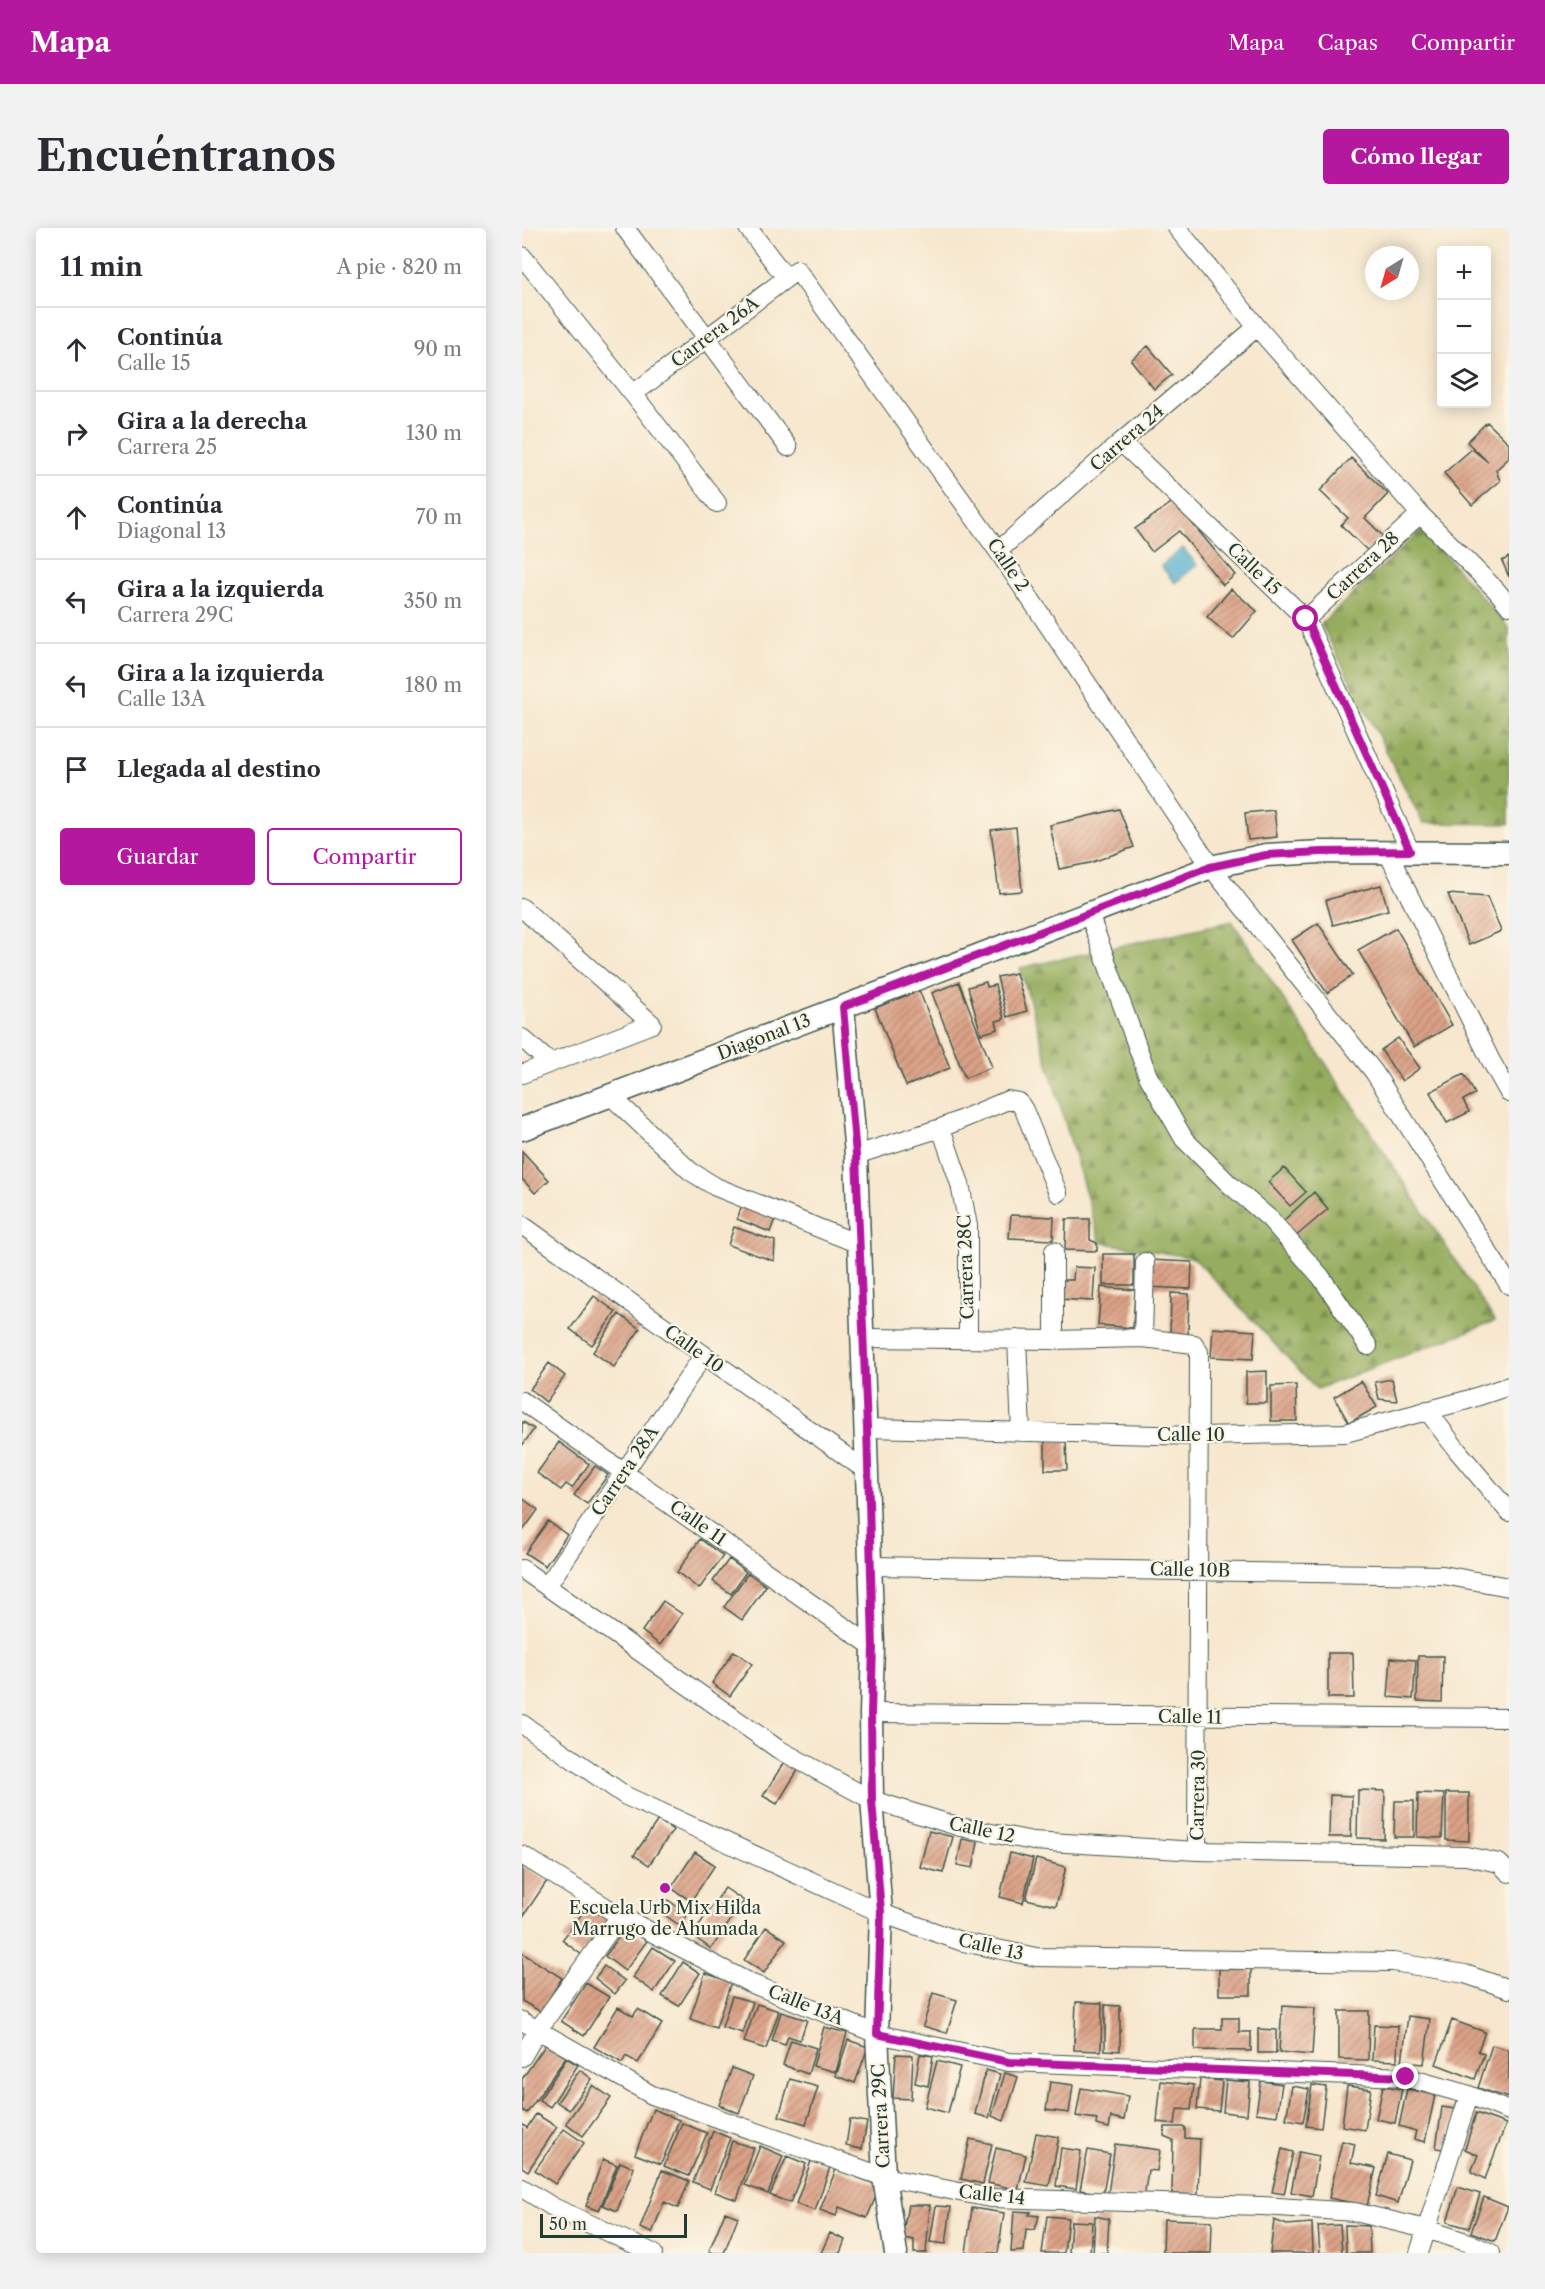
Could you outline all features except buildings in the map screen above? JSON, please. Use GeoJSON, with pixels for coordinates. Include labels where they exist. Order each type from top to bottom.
{"type":"FeatureCollection","features":[{"type":"Feature","properties":{"kind":"street"},"geometry":{"type":"LineString","coordinates":[[625,228],[788,447]]}},
{"type":"Feature","properties":{"kind":"street","name":"Calle 2"},"geometry":{"type":"LineString","coordinates":[[748,228],[791,274],[998,550],[1210,867],[1374,1072],[1509,1285]]}},
{"type":"Feature","properties":{"kind":"street"},"geometry":{"type":"LineString","coordinates":[[1176,228],[1257,327],[1420,514],[1497,591],[1509,606]]}},
{"type":"Feature","properties":{"kind":"street"},"geometry":{"type":"LineString","coordinates":[[522,256],[717,503]]}},
{"type":"Feature","properties":{"kind":"street","name":"Carrera 26A"},"geometry":{"type":"LineString","coordinates":[[633,394],[791,274]]}},
{"type":"Feature","properties":{"kind":"street","name":"Carrera 24"},"geometry":{"type":"LineString","coordinates":[[998,550],[1257,327]]}},
{"type":"Feature","properties":{"kind":"street","name":"Calle 15"},"geometry":{"type":"LineString","coordinates":[[1121,442],[1306,619],[1410,851]]}},
{"type":"Feature","properties":{"kind":"street","name":"Carrera 28"},"geometry":{"type":"LineString","coordinates":[[1306,619],[1420,514]]}},
{"type":"Feature","properties":{"kind":"street"},"geometry":{"type":"LineString","coordinates":[[1386,851],[1491,1062],[1509,1093]]}},
{"type":"Feature","properties":{"kind":"street","name":"Diagonal 13"},"geometry":{"type":"LineString","coordinates":[[522,1130],[1210,867],[1266,855],[1321,852],[1509,853]]}},
{"type":"Feature","properties":{"kind":"street"},"geometry":{"type":"LineString","coordinates":[[522,908],[652,1024],[522,1074]]}},
{"type":"Feature","properties":{"kind":"street"},"geometry":{"type":"LineString","coordinates":[[1089,914],[1148,1076],[1184,1139],[1228,1184],[1270,1219],[1321,1277],[1368,1346]]}},
{"type":"Feature","properties":{"kind":"street","name":"Carrera 29C"},"geometry":{"type":"LineString","coordinates":[[843,1007],[856,1155],[861,1245],[873,1647],[872,1800],[881,1912],[877,2034],[884,2177],[896,2253]]}},
{"type":"Feature","properties":{"kind":"street"},"geometry":{"type":"LineString","coordinates":[[522,1038],[550,1063]]}},
{"type":"Feature","properties":{"kind":"street"},"geometry":{"type":"LineString","coordinates":[[611,1096],[690,1171],[716,1187],[861,1245]]}},
{"type":"Feature","properties":{"kind":"street"},"geometry":{"type":"LineString","coordinates":[[856,1155],[941,1128],[1008,1100],[1019,1102],[1058,1193]]}},
{"type":"Feature","properties":{"kind":"street","name":"Carrera 28C"},"geometry":{"type":"LineString","coordinates":[[941,1128],[960,1184],[968,1226],[968,1338]]}},
{"type":"Feature","properties":{"kind":"street","name":"Calle 10"},"geometry":{"type":"LineString","coordinates":[[522,1225],[868,1472]]}},
{"type":"Feature","properties":{"kind":"street"},"geometry":{"type":"LineString","coordinates":[[1054,1251],[1054,1340]]}},
{"type":"Feature","properties":{"kind":"street"},"geometry":{"type":"LineString","coordinates":[[864,1338],[1054,1340],[1143,1338],[1144,1262]]}},
{"type":"Feature","properties":{"kind":"street","name":"Carrera 30"},"geometry":{"type":"LineString","coordinates":[[1143,1338],[1194,1344],[1199,1352],[1197,1851]]}},
{"type":"Feature","properties":{"kind":"street"},"geometry":{"type":"LineString","coordinates":[[1017,1339],[1021,1432]]}},
{"type":"Feature","properties":{"kind":"street","name":"Carrera 28A"},"geometry":{"type":"LineString","coordinates":[[547,1586],[703,1356]]}},
{"type":"Feature","properties":{"kind":"street","name":"Calle 10"},"geometry":{"type":"LineString","coordinates":[[867,1428],[1199,1436],[1345,1433],[1467,1400],[1509,1386]]}},
{"type":"Feature","properties":{"kind":"street","name":"Calle 11"},"geometry":{"type":"LineString","coordinates":[[522,1401],[873,1647]]}},
{"type":"Feature","properties":{"kind":"street"},"geometry":{"type":"LineString","coordinates":[[1427,1410],[1457,1450],[1508,1510]]}},
{"type":"Feature","properties":{"kind":"street","name":"Calle 10B"},"geometry":{"type":"LineString","coordinates":[[871,1566],[1443,1575],[1509,1587]]}},
{"type":"Feature","properties":{"kind":"street","name":"Calle 12"},"geometry":{"type":"LineString","coordinates":[[522,1569],[778,1749],[872,1800],[960,1827],[1033,1841],[1197,1851],[1466,1856],[1499,1863],[1509,1873]]}},
{"type":"Feature","properties":{"kind":"street","name":"Calle 11"},"geometry":{"type":"LineString","coordinates":[[871,1713],[1509,1718]]}},
{"type":"Feature","properties":{"kind":"street","name":"Calle 13"},"geometry":{"type":"LineString","coordinates":[[522,1724],[626,1796],[881,1912],[963,1942],[1036,1957],[1393,1962],[1465,1974],[1509,1989]]}},
{"type":"Feature","properties":{"kind":"street","name":"Calle 13A"},"geometry":{"type":"LineString","coordinates":[[522,1855],[620,1916],[750,1983],[877,2034],[1009,2062],[1406,2077],[1469,2095],[1509,2111]]}},
{"type":"Feature","properties":{"kind":"street"},"geometry":{"type":"LineString","coordinates":[[522,2057],[530,2026],[620,1916]]}},
{"type":"Feature","properties":{"kind":"street","name":"Calle 14"},"geometry":{"type":"LineString","coordinates":[[530,2026],[652,2095],[884,2177],[990,2198],[1262,2206],[1344,2211],[1426,2229],[1491,2253]]}},
{"type":"Feature","properties":{"kind":"street"},"geometry":{"type":"LineString","coordinates":[[1419,2253],[1469,2095]]}},
{"type":"Feature","properties":{"kind":"street"},"geometry":{"type":"LineString","coordinates":[[522,2188],[553,2207],[652,2253]]}},
{"type":"Feature","properties":{"kind":"green space"},"geometry":{"type":"Polygon","coordinates":[[[1422,529],[1509,628],[1509,824],[1423,823],[1321,624],[1422,529]]]}},
{"type":"Feature","properties":{"kind":"green space"},"geometry":{"type":"Polygon","coordinates":[[[1232,921],[1495,1321],[1317,1389],[1194,1258],[1100,1242],[1020,968],[1232,921]]]}},
{"type":"Feature","properties":{"kind":"water"},"geometry":{"type":"Polygon","coordinates":[[[1183,548],[1197,565],[1175,583],[1161,566],[1183,548]]]}},
{"type":"Feature","properties":{"kind":"place","name":"Escuela Urb Mix Hilda Marrugo de Ahumada"},"geometry":{"type":"Point","coordinates":[665,1888]}},
{"type":"Feature","properties":{"kind":"route"},"geometry":{"type":"LineString","coordinates":[[1306,619],[1410,851],[1266,855],[1210,867],[843,1007],[856,1155],[861,1245],[873,1647],[872,1800],[881,1912],[877,2034],[1009,2062],[1406,2077]]}}]}
